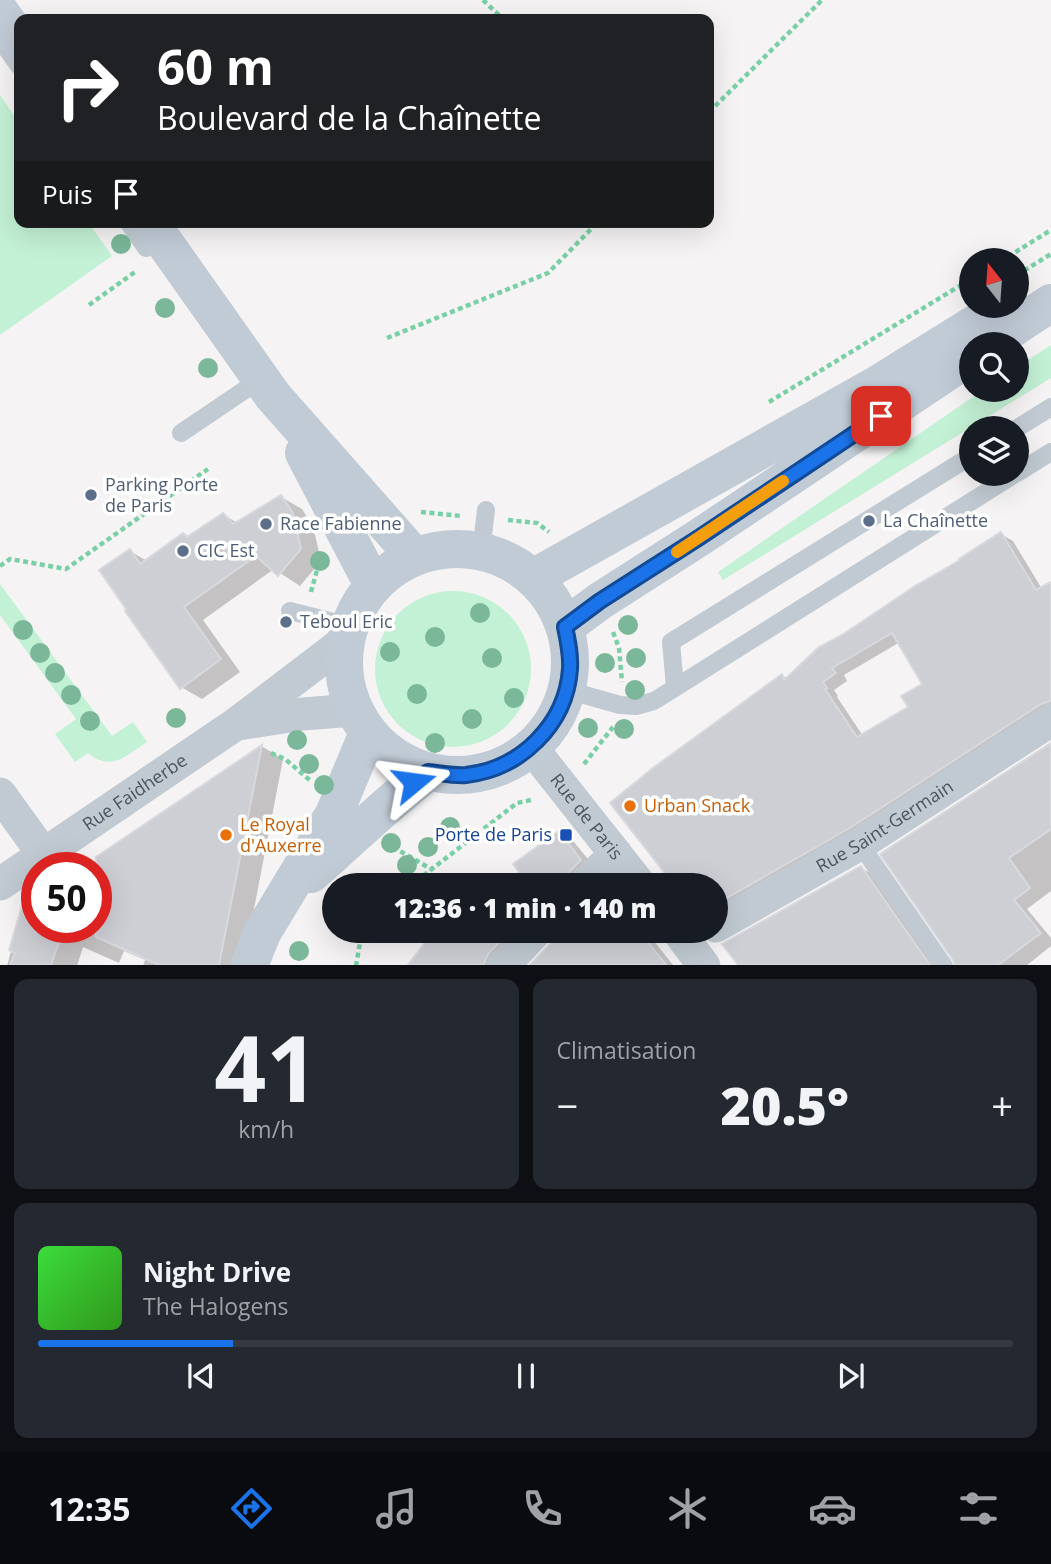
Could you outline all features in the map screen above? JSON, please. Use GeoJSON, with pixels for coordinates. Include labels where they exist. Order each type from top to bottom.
{"type":"FeatureCollection","features":[{"type":"Feature","properties":{"kind":"main road"},"geometry":{"type":"LineString","coordinates":[[0,12],[14,32]]}},
{"type":"Feature","properties":{"kind":"main road"},"geometry":{"type":"LineString","coordinates":[[154,228],[267,387],[415,557]]}},
{"type":"Feature","properties":{"kind":"main road"},"geometry":{"type":"LineString","coordinates":[[1029,291],[1051,277]]}},
{"type":"Feature","properties":{"kind":"main road"},"geometry":{"type":"LineString","coordinates":[[1007,332],[1051,303]]}},
{"type":"Feature","properties":{"kind":"main road"},"geometry":{"type":"LineString","coordinates":[[533,578],[880,383],[985,318]]}},
{"type":"Feature","properties":{"kind":"main road"},"geometry":{"type":"LineString","coordinates":[[565,627],[606,613],[700,537],[959,363]]}},
{"type":"Feature","properties":{"kind":"main road"},"geometry":{"type":"LineString","coordinates":[[267,387],[373,584]]}},
{"type":"Feature","properties":{"kind":"main road"},"geometry":{"type":"LineString","coordinates":[[459,549],[500,557],[533,578],[552,601],[565,627],[569,648],[567,690],[559,712],[547,731],[531,747],[500,767],[465,775],[428,772],[395,758],[361,722],[344,677],[347,633],[359,604],[373,584],[392,569],[415,557],[436,551],[459,549]]}},
{"type":"Feature","properties":{"kind":"main road"},"geometry":{"type":"LineString","coordinates":[[249,965],[262,933],[334,814],[361,722]]}},
{"type":"Feature","properties":{"kind":"main road"},"geometry":{"type":"LineString","coordinates":[[284,898],[428,772]]}},
{"type":"Feature","properties":{"kind":"street","name":"Rue Faidherbe"},"geometry":{"type":"LineString","coordinates":[[48,852],[236,724],[347,633]]}},
{"type":"Feature","properties":{"kind":"street","name":"Rue Faidherbe"},"geometry":{"type":"LineString","coordinates":[[236,724],[303,714],[361,722]]}},
{"type":"Feature","properties":{"kind":"street","name":"Rue Saint-Germain"},"geometry":{"type":"LineString","coordinates":[[728,919],[860,844],[1051,720]]}},
{"type":"Feature","properties":{"kind":"street","name":"Rue de Paris"},"geometry":{"type":"LineString","coordinates":[[531,747],[631,873]]}},
{"type":"Feature","properties":{"kind":"street"},"geometry":{"type":"LineString","coordinates":[[0,794],[42,852]]}},
{"type":"Feature","properties":{"kind":"street"},"geometry":{"type":"LineString","coordinates":[[596,873],[616,854]]}},
{"type":"Feature","properties":{"kind":"street","name":"Rue Faidherbe"},"geometry":{"type":"LineString","coordinates":[[3,875],[21,866]]}},
{"type":"Feature","properties":{"kind":"street"},"geometry":{"type":"LineString","coordinates":[[503,965],[524,943]]}},
{"type":"Feature","properties":{"kind":"lane"},"geometry":{"type":"LineString","coordinates":[[0,39],[14,59]]}},
{"type":"Feature","properties":{"kind":"lane"},"geometry":{"type":"LineString","coordinates":[[132,228],[159,265]]}},
{"type":"Feature","properties":{"kind":"lane"},"geometry":{"type":"LineString","coordinates":[[181,433],[267,387],[212,341]]}},
{"type":"Feature","properties":{"kind":"lane"},"geometry":{"type":"LineString","coordinates":[[1029,421],[1051,407]]}},
{"type":"Feature","properties":{"kind":"lane"},"geometry":{"type":"LineString","coordinates":[[1029,466],[1051,452]]}},
{"type":"Feature","properties":{"kind":"lane"},"geometry":{"type":"LineString","coordinates":[[676,687],[671,642],[959,463]]}},
{"type":"Feature","properties":{"kind":"lane"},"geometry":{"type":"LineString","coordinates":[[567,690],[620,705],[636,706],[654,701],[997,486]]}},
{"type":"Feature","properties":{"kind":"lane"},"geometry":{"type":"LineString","coordinates":[[481,552],[486,510]]}},
{"type":"Feature","properties":{"kind":"lane"},"geometry":{"type":"LineString","coordinates":[[290,611],[347,633]]}},
{"type":"Feature","properties":{"kind":"lane"},"geometry":{"type":"LineString","coordinates":[[860,844],[944,965]]}},
{"type":"Feature","properties":{"kind":"path"},"geometry":{"type":"LineString","coordinates":[[483,0],[498,14]]}},
{"type":"Feature","properties":{"kind":"path"},"geometry":{"type":"LineString","coordinates":[[714,107],[822,0]]}},
{"type":"Feature","properties":{"kind":"path"},"geometry":{"type":"LineString","coordinates":[[387,338],[548,273],[592,228]]}},
{"type":"Feature","properties":{"kind":"path"},"geometry":{"type":"LineString","coordinates":[[1021,248],[1051,230]]}},
{"type":"Feature","properties":{"kind":"path"},"geometry":{"type":"LineString","coordinates":[[1029,268],[1051,254]]}},
{"type":"Feature","properties":{"kind":"path"},"geometry":{"type":"LineString","coordinates":[[89,305],[135,272]]}},
{"type":"Feature","properties":{"kind":"path"},"geometry":{"type":"LineString","coordinates":[[0,566],[10,559],[66,569],[208,469]]}},
{"type":"Feature","properties":{"kind":"path"},"geometry":{"type":"LineString","coordinates":[[606,613],[619,648],[622,684]]}},
{"type":"Feature","properties":{"kind":"path"},"geometry":{"type":"LineString","coordinates":[[580,769],[618,721]]}},
{"type":"Feature","properties":{"kind":"path"},"geometry":{"type":"LineString","coordinates":[[261,749],[285,759],[315,786]]}},
{"type":"Feature","properties":{"kind":"path"},"geometry":{"type":"LineString","coordinates":[[426,873],[517,803],[541,799]]}},
{"type":"Feature","properties":{"kind":"path"},"geometry":{"type":"LineString","coordinates":[[384,842],[431,869]]}},
{"type":"Feature","properties":{"kind":"path"},"geometry":{"type":"LineString","coordinates":[[356,965],[360,943]]}},
{"type":"Feature","properties":{"kind":"green space"},"geometry":{"type":"Polygon","coordinates":[[[0,95],[14,116],[14,228],[92,228],[112,256],[0,335],[0,95]]]}},
{"type":"Feature","properties":{"kind":"green space"},"geometry":{"type":"Polygon","coordinates":[[[1051,345],[1051,378],[1029,392],[1029,359],[1051,345]]]}},
{"type":"Feature","properties":{"kind":"green space"},"geometry":{"type":"Polygon","coordinates":[[[966,402],[1012,402],[989,416],[959,416],[959,435],[723,580],[718,572],[966,402]]]}},
{"type":"Feature","properties":{"kind":"green space"},"geometry":{"type":"Polygon","coordinates":[[[0,584],[112,736],[133,722],[147,742],[125,757],[111,762],[96,759],[88,753],[75,762],[55,734],[76,719],[0,615],[0,584]]]}},
{"type":"Feature","properties":{"kind":"green space"},"geometry":{"type":"Polygon","coordinates":[[[453,591],[483,597],[508,614],[525,639],[531,669],[525,699],[508,724],[483,741],[453,747],[423,741],[398,724],[381,699],[375,669],[381,639],[398,614],[423,597],[453,591]]]}},
{"type":"Feature","properties":{"kind":"building"},"geometry":{"type":"Polygon","coordinates":[[[281,495],[293,513],[301,549],[278,576],[256,556],[184,607],[221,659],[180,689],[99,570],[130,549],[140,564],[183,533],[187,537],[223,513],[233,524],[281,495]]]}},
{"type":"Feature","properties":{"kind":"building"},"geometry":{"type":"Polygon","coordinates":[[[1001,532],[1036,590],[1051,582],[1051,701],[1041,704],[850,828],[728,897],[728,873],[665,873],[610,803],[653,768],[782,674],[784,680],[819,647],[1001,532]],[[892,633],[832,668],[836,673],[823,682],[857,737],[908,707],[901,696],[922,684],[892,633]]]}},
{"type":"Feature","properties":{"kind":"building"},"geometry":{"type":"Polygon","coordinates":[[[1051,743],[1051,829],[1009,858],[1030,888],[1014,900],[1041,933],[998,965],[955,965],[880,854],[1051,743]]]}},
{"type":"Feature","properties":{"kind":"building"},"geometry":{"type":"Polygon","coordinates":[[[262,745],[219,965],[159,965],[110,943],[112,943],[112,852],[103,852],[262,745]]]}},
{"type":"Feature","properties":{"kind":"building"},"geometry":{"type":"Polygon","coordinates":[[[559,831],[581,860],[568,873],[518,873],[513,864],[559,831]]]}},
{"type":"Feature","properties":{"kind":"building"},"geometry":{"type":"Polygon","coordinates":[[[861,866],[930,965],[738,965],[722,944],[861,866]]]}},
{"type":"Feature","properties":{"kind":"building"},"geometry":{"type":"Polygon","coordinates":[[[21,909],[21,943],[59,943],[51,965],[10,965],[15,953],[9,950],[21,909]]]}},
{"type":"Feature","properties":{"kind":"building"},"geometry":{"type":"Polygon","coordinates":[[[425,943],[499,943],[489,953],[484,965],[408,965],[425,943]]]}},
{"type":"Feature","properties":{"kind":"building"},"geometry":{"type":"Polygon","coordinates":[[[649,943],[666,965],[530,965],[550,944],[649,943]]]}},
{"type":"Feature","properties":{"kind":"slow traffic"},"geometry":{"type":"LineString","coordinates":[[677,552],[783,481]]}},
{"type":"Feature","properties":{"kind":"place","name":"Parking Porte de Paris"},"geometry":{"type":"Point","coordinates":[91,495]}},
{"type":"Feature","properties":{"kind":"place","name":"La Chaînette"},"geometry":{"type":"Point","coordinates":[869,521]}},
{"type":"Feature","properties":{"kind":"place","name":"Race Fabienne"},"geometry":{"type":"Point","coordinates":[266,524]}},
{"type":"Feature","properties":{"kind":"place","name":"CIC Est"},"geometry":{"type":"Point","coordinates":[183,551]}},
{"type":"Feature","properties":{"kind":"place","name":"Teboul Eric"},"geometry":{"type":"Point","coordinates":[286,622]}},
{"type":"Feature","properties":{"kind":"place","name":"Urban Snack"},"geometry":{"type":"Point","coordinates":[630,806]}},
{"type":"Feature","properties":{"kind":"place","name":"Le Royal d'Auxerre"},"geometry":{"type":"Point","coordinates":[226,835]}},
{"type":"Feature","properties":{"kind":"place","name":"Porte de Paris"},"geometry":{"type":"Point","coordinates":[566,835]}},
{"type":"Feature","properties":{"kind":"route"},"geometry":{"type":"LineString","coordinates":[[414,782],[428,772],[465,775],[500,767],[531,747],[547,731],[559,712],[567,690],[570,669],[565,627],[600,601],[881,416]]}}]}
